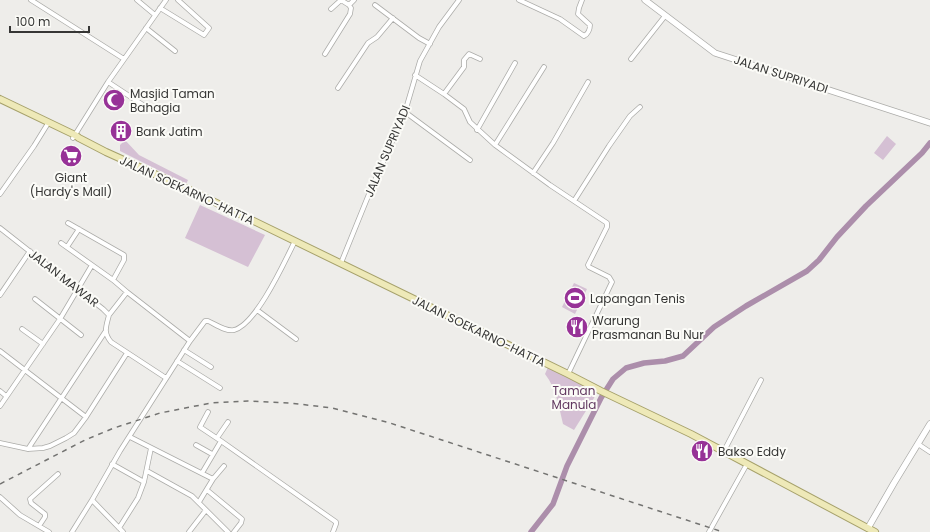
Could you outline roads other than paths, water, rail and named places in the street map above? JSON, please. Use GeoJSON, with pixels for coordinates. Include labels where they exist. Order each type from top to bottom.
{"type":"FeatureCollection","features":[{"type":"Feature","properties":{"kind":"main road","name":"JALAN SUPRIYADI"},"geometry":{"type":"LineString","coordinates":[[644,0],[716,53],[930,123]]}},
{"type":"Feature","properties":{"kind":"main road"},"geometry":{"type":"LineString","coordinates":[[0,99],[76,137]]}},
{"type":"Feature","properties":{"kind":"main road"},"geometry":{"type":"LineString","coordinates":[[0,103],[76,137]]}},
{"type":"Feature","properties":{"kind":"main road","name":"JALAN SOEKARNO-HATTA"},"geometry":{"type":"LineString","coordinates":[[76,137],[341,263],[610,396],[662,419],[875,532]]}},
{"type":"Feature","properties":{"kind":"main road"},"geometry":{"type":"LineString","coordinates":[[868,528],[894,482],[930,424]]}},
{"type":"Feature","properties":{"kind":"street"},"geometry":{"type":"LineString","coordinates":[[31,0],[124,59]]}},
{"type":"Feature","properties":{"kind":"street"},"geometry":{"type":"LineString","coordinates":[[137,0],[155,15]]}},
{"type":"Feature","properties":{"kind":"street"},"geometry":{"type":"LineString","coordinates":[[76,137],[108,82],[165,0]]}},
{"type":"Feature","properties":{"kind":"street"},"geometry":{"type":"LineString","coordinates":[[160,8],[204,35],[209,28],[178,0]]}},
{"type":"Feature","properties":{"kind":"street"},"geometry":{"type":"LineString","coordinates":[[331,9],[341,0],[349,5]]}},
{"type":"Feature","properties":{"kind":"street"},"geometry":{"type":"LineString","coordinates":[[349,5],[354,0]]}},
{"type":"Feature","properties":{"kind":"street"},"geometry":{"type":"LineString","coordinates":[[519,0],[564,21],[584,36],[590,25],[578,14],[578,8],[582,0]]}},
{"type":"Feature","properties":{"kind":"street","name":"JALAN SUPRIYADI"},"geometry":{"type":"LineString","coordinates":[[341,263],[405,112],[420,61],[439,27],[457,1]]}},
{"type":"Feature","properties":{"kind":"street"},"geometry":{"type":"LineString","coordinates":[[325,54],[350,14],[349,5]]}},
{"type":"Feature","properties":{"kind":"street"},"geometry":{"type":"LineString","coordinates":[[375,5],[419,38],[430,44]]}},
{"type":"Feature","properties":{"kind":"street"},"geometry":{"type":"LineString","coordinates":[[631,59],[665,16]]}},
{"type":"Feature","properties":{"kind":"street"},"geometry":{"type":"LineString","coordinates":[[338,88],[368,43],[377,37],[393,18]]}},
{"type":"Feature","properties":{"kind":"street"},"geometry":{"type":"LineString","coordinates":[[146,28],[175,51]]}},
{"type":"Feature","properties":{"kind":"street"},"geometry":{"type":"LineString","coordinates":[[444,94],[464,67],[464,60],[469,54],[480,60]]}},
{"type":"Feature","properties":{"kind":"street"},"geometry":{"type":"LineString","coordinates":[[478,130],[515,63]]}},
{"type":"Feature","properties":{"kind":"street"},"geometry":{"type":"LineString","coordinates":[[495,145],[544,67]]}},
{"type":"Feature","properties":{"kind":"street"},"geometry":{"type":"LineString","coordinates":[[415,75],[464,109],[470,122],[495,145],[608,224],[588,265],[589,267],[608,277],[612,282],[568,374]]}},
{"type":"Feature","properties":{"kind":"street"},"geometry":{"type":"LineString","coordinates":[[108,82],[149,109]]}},
{"type":"Feature","properties":{"kind":"street"},"geometry":{"type":"LineString","coordinates":[[533,173],[553,143],[588,82]]}},
{"type":"Feature","properties":{"kind":"street"},"geometry":{"type":"LineString","coordinates":[[574,201],[630,116],[640,107]]}},
{"type":"Feature","properties":{"kind":"street"},"geometry":{"type":"LineString","coordinates":[[405,112],[470,160]]}},
{"type":"Feature","properties":{"kind":"street"},"geometry":{"type":"LineString","coordinates":[[0,194],[47,125]]}},
{"type":"Feature","properties":{"kind":"street"},"geometry":{"type":"LineString","coordinates":[[68,222],[124,255],[124,260],[113,280]]}},
{"type":"Feature","properties":{"kind":"street","name":"JALAN MAWAR"},"geometry":{"type":"LineString","coordinates":[[0,228],[103,308],[109,315],[105,332]]}},
{"type":"Feature","properties":{"kind":"street"},"geometry":{"type":"LineString","coordinates":[[67,247],[79,229]]}},
{"type":"Feature","properties":{"kind":"street"},"geometry":{"type":"LineString","coordinates":[[72,532],[112,464],[166,378],[205,321],[226,330],[233,331],[242,326],[256,310],[268,292],[295,241]]}},
{"type":"Feature","properties":{"kind":"street"},"geometry":{"type":"LineString","coordinates":[[61,243],[113,280],[190,341]]}},
{"type":"Feature","properties":{"kind":"street"},"geometry":{"type":"LineString","coordinates":[[0,295],[30,251]]}},
{"type":"Feature","properties":{"kind":"street"},"geometry":{"type":"LineString","coordinates":[[0,406],[60,319],[92,265]]}},
{"type":"Feature","properties":{"kind":"street"},"geometry":{"type":"LineString","coordinates":[[109,315],[127,292]]}},
{"type":"Feature","properties":{"kind":"street"},"geometry":{"type":"LineString","coordinates":[[35,299],[82,335]]}},
{"type":"Feature","properties":{"kind":"street"},"geometry":{"type":"LineString","coordinates":[[256,310],[296,339]]}},
{"type":"Feature","properties":{"kind":"street"},"geometry":{"type":"LineString","coordinates":[[22,329],[43,344]]}},
{"type":"Feature","properties":{"kind":"street"},"geometry":{"type":"LineString","coordinates":[[28,449],[105,332],[111,342],[166,378]]}},
{"type":"Feature","properties":{"kind":"street"},"geometry":{"type":"LineString","coordinates":[[184,350],[211,367]]}},
{"type":"Feature","properties":{"kind":"street"},"geometry":{"type":"LineString","coordinates":[[0,351],[86,417]]}},
{"type":"Feature","properties":{"kind":"street"},"geometry":{"type":"LineString","coordinates":[[0,443],[28,449],[43,448],[60,442],[74,433],[127,353]]}},
{"type":"Feature","properties":{"kind":"street"},"geometry":{"type":"LineString","coordinates":[[177,361],[220,388]]}},
{"type":"Feature","properties":{"kind":"street"},"geometry":{"type":"LineString","coordinates":[[724,451],[761,380]]}},
{"type":"Feature","properties":{"kind":"street"},"geometry":{"type":"LineString","coordinates":[[0,391],[6,396]]}},
{"type":"Feature","properties":{"kind":"street"},"geometry":{"type":"LineString","coordinates":[[208,412],[200,427],[336,522],[332,532]]}},
{"type":"Feature","properties":{"kind":"street"},"geometry":{"type":"LineString","coordinates":[[202,473],[228,422]]}},
{"type":"Feature","properties":{"kind":"street"},"geometry":{"type":"LineString","coordinates":[[130,437],[214,479]]}},
{"type":"Feature","properties":{"kind":"street"},"geometry":{"type":"LineString","coordinates":[[918,444],[930,452]]}},
{"type":"Feature","properties":{"kind":"street"},"geometry":{"type":"LineString","coordinates":[[196,445],[212,454]]}},
{"type":"Feature","properties":{"kind":"street"},"geometry":{"type":"LineString","coordinates":[[92,500],[121,530],[138,498],[144,482],[151,448]]}},
{"type":"Feature","properties":{"kind":"street"},"geometry":{"type":"LineString","coordinates":[[112,464],[144,482]]}},
{"type":"Feature","properties":{"kind":"street"},"geometry":{"type":"LineString","coordinates":[[709,532],[747,464]]}},
{"type":"Feature","properties":{"kind":"street"},"geometry":{"type":"LineString","coordinates":[[199,502],[224,466]]}},
{"type":"Feature","properties":{"kind":"street"},"geometry":{"type":"LineString","coordinates":[[147,471],[192,496],[228,532]]}},
{"type":"Feature","properties":{"kind":"street"},"geometry":{"type":"LineString","coordinates":[[39,526],[46,514],[31,502],[30,499],[58,474]]}},
{"type":"Feature","properties":{"kind":"street"},"geometry":{"type":"LineString","coordinates":[[207,490],[242,519],[243,521],[234,532]]}},
{"type":"Feature","properties":{"kind":"street"},"geometry":{"type":"LineString","coordinates":[[0,497],[20,515],[49,532]]}},
{"type":"Feature","properties":{"kind":"street"},"geometry":{"type":"LineString","coordinates":[[189,532],[206,510]]}},
{"type":"Feature","properties":{"kind":"waterway"},"geometry":{"type":"LineString","coordinates":[[531,532],[553,504],[567,466],[601,398],[613,379],[626,368],[683,356],[714,327],[746,306],[807,271],[819,260],[837,237],[866,206],[922,153],[930,143]]}},
{"type":"Feature","properties":{"kind":"railway"},"geometry":{"type":"LineString","coordinates":[[0,484],[85,440],[114,428],[160,413],[211,403],[248,401],[290,403],[332,408],[390,423],[723,532]]}},
{"type":"Feature","properties":{"kind":"place","name":"Masjid Taman Bahagia"},"geometry":{"type":"Point","coordinates":[114,100]}},
{"type":"Feature","properties":{"kind":"place","name":"Bank Jatim"},"geometry":{"type":"Point","coordinates":[121,131]}},
{"type":"Feature","properties":{"kind":"place","name":"Giant (Hardy's Mall)"},"geometry":{"type":"Point","coordinates":[71,156]}},
{"type":"Feature","properties":{"kind":"place","name":"Lapangan Tenis"},"geometry":{"type":"Point","coordinates":[575,298]}},
{"type":"Feature","properties":{"kind":"place","name":"Warung Prasmanan Bu Nur"},"geometry":{"type":"Point","coordinates":[577,327]}},
{"type":"Feature","properties":{"kind":"place","name":"Bakso Eddy"},"geometry":{"type":"Point","coordinates":[702,451]}},
{"type":"Feature","properties":{"kind":"park label","name":"Taman Manula"},"geometry":{"type":"Point","coordinates":[574,397]}}]}
